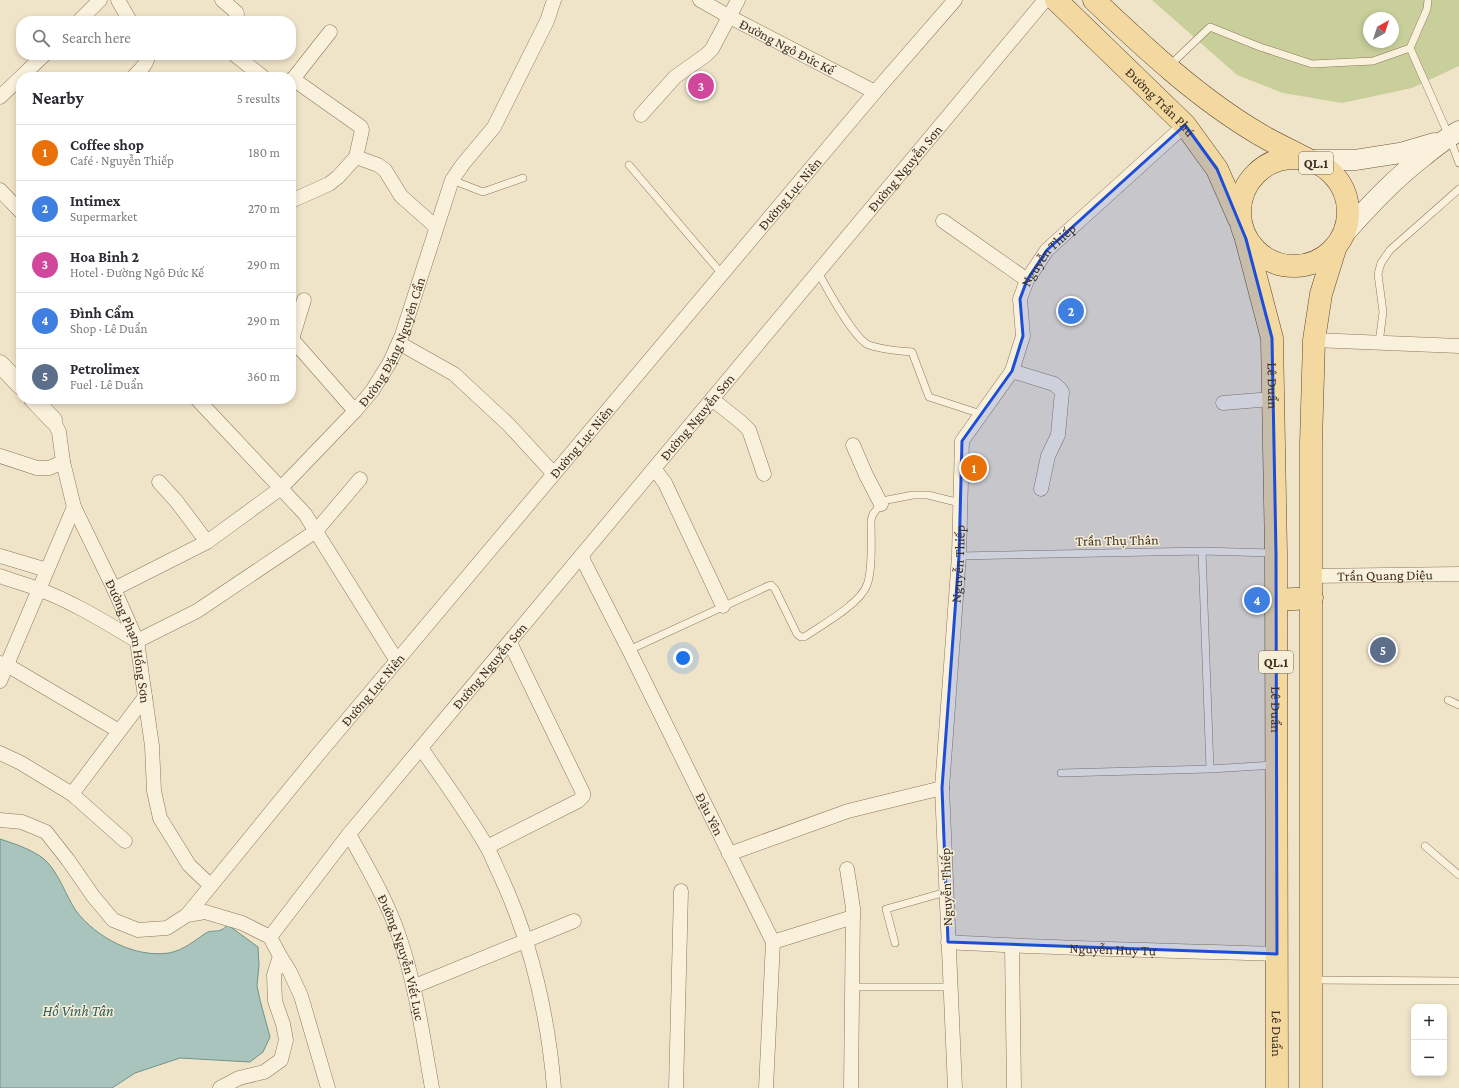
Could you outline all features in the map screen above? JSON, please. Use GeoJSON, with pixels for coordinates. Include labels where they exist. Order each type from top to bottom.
{"type":"FeatureCollection","features":[{"type":"Feature","properties":{"kind":"main road","name":"Đường Trần Phú"},"geometry":{"type":"LineString","coordinates":[[1056,0],[1185,125],[1218,169],[1243,231]]}},
{"type":"Feature","properties":{"kind":"main road","name":"Đường Trần Phú"},"geometry":{"type":"LineString","coordinates":[[1094,0],[1146,49],[1201,95],[1259,134],[1308,160]]}},
{"type":"Feature","properties":{"kind":"main road"},"geometry":{"type":"LineString","coordinates":[[1308,160],[1355,160],[1400,154],[1451,135]]}},
{"type":"Feature","properties":{"kind":"main road"},"geometry":{"type":"LineString","coordinates":[[1340,241],[1374,200],[1410,167],[1451,135]]}},
{"type":"Feature","properties":{"kind":"main road","name":"QL.1"},"geometry":{"type":"LineString","coordinates":[[1311,1088],[1311,443],[1314,340],[1321,294],[1349,216],[1346,197],[1338,180],[1325,167],[1308,160],[1289,158],[1271,163],[1256,174],[1245,189],[1240,205],[1243,231],[1257,252],[1272,262],[1288,267],[1306,266],[1322,260],[1340,241]]}},
{"type":"Feature","properties":{"kind":"main road","name":"Lê Duẩn"},"geometry":{"type":"LineString","coordinates":[[1243,231],[1272,338],[1276,553],[1277,1088]]}},
{"type":"Feature","properties":{"kind":"main road"},"geometry":{"type":"LineString","coordinates":[[1276,600],[1312,598]]}},
{"type":"Feature","properties":{"kind":"main road"},"geometry":{"type":"LineString","coordinates":[[1277,978],[1311,980]]}},
{"type":"Feature","properties":{"kind":"street"},"geometry":{"type":"LineString","coordinates":[[84,16],[100,0]]}},
{"type":"Feature","properties":{"kind":"street"},"geometry":{"type":"LineString","coordinates":[[118,0],[127,16]]}},
{"type":"Feature","properties":{"kind":"street"},"geometry":{"type":"LineString","coordinates":[[222,0],[236,12],[236,16]]}},
{"type":"Feature","properties":{"kind":"street","name":"Đường Đặng Nguyên Cẩn"},"geometry":{"type":"LineString","coordinates":[[114,589],[207,542],[281,488],[355,411],[382,376],[399,343],[452,180],[463,164],[488,136],[496,123],[547,21],[554,0]]}},
{"type":"Feature","properties":{"kind":"street","name":"Đường Ngô Đức Kế"},"geometry":{"type":"LineString","coordinates":[[700,0],[875,92]]}},
{"type":"Feature","properties":{"kind":"street"},"geometry":{"type":"LineString","coordinates":[[641,115],[675,77],[712,49],[728,16],[738,0]]}},
{"type":"Feature","properties":{"kind":"street","name":"Đường Lục Niên"},"geometry":{"type":"LineString","coordinates":[[187,915],[210,885],[554,474],[875,92],[955,0]]}},
{"type":"Feature","properties":{"kind":"street","name":"Đường Nguyễn Sơn"},"geometry":{"type":"LineString","coordinates":[[270,937],[349,834],[1045,0]]}},
{"type":"Feature","properties":{"kind":"street"},"geometry":{"type":"LineString","coordinates":[[296,75],[330,32]]}},
{"type":"Feature","properties":{"kind":"street"},"geometry":{"type":"LineString","coordinates":[[25,72],[38,60]]}},
{"type":"Feature","properties":{"kind":"street"},"geometry":{"type":"LineString","coordinates":[[137,72],[147,60]]}},
{"type":"Feature","properties":{"kind":"street"},"geometry":{"type":"LineString","coordinates":[[241,60],[257,72]]}},
{"type":"Feature","properties":{"kind":"street"},"geometry":{"type":"LineString","coordinates":[[1,93],[16,80]]}},
{"type":"Feature","properties":{"kind":"street"},"geometry":{"type":"LineString","coordinates":[[296,83],[361,127],[362,130],[356,157],[338,177],[329,184],[296,199]]}},
{"type":"Feature","properties":{"kind":"street","name":"Nguyễn Thiếp"},"geometry":{"type":"LineString","coordinates":[[955,1088],[942,788],[959,556],[962,441],[1012,371],[1023,336],[1020,299],[1027,280],[1047,250],[1185,125]]}},
{"type":"Feature","properties":{"kind":"street"},"geometry":{"type":"LineString","coordinates":[[356,157],[378,165],[385,170],[401,196],[436,228]]}},
{"type":"Feature","properties":{"kind":"street"},"geometry":{"type":"LineString","coordinates":[[0,190],[16,207]]}},
{"type":"Feature","properties":{"kind":"street"},"geometry":{"type":"LineString","coordinates":[[943,221],[1027,280]]}},
{"type":"Feature","properties":{"kind":"street"},"geometry":{"type":"LineString","coordinates":[[296,323],[304,300]]}},
{"type":"Feature","properties":{"kind":"street"},"geometry":{"type":"LineString","coordinates":[[1314,340],[1459,346]]}},
{"type":"Feature","properties":{"kind":"street"},"geometry":{"type":"LineString","coordinates":[[399,343],[454,374],[508,424],[554,474]]}},
{"type":"Feature","properties":{"kind":"street"},"geometry":{"type":"LineString","coordinates":[[296,344],[355,411]]}},
{"type":"Feature","properties":{"kind":"street"},"geometry":{"type":"LineString","coordinates":[[0,364],[16,381]]}},
{"type":"Feature","properties":{"kind":"street"},"geometry":{"type":"LineString","coordinates":[[1012,371],[1054,384],[1062,392],[1058,435],[1048,456],[1041,489]]}},
{"type":"Feature","properties":{"kind":"street"},"geometry":{"type":"LineString","coordinates":[[712,399],[749,430],[764,474]]}},
{"type":"Feature","properties":{"kind":"street"},"geometry":{"type":"LineString","coordinates":[[1223,403],[1272,399]]}},
{"type":"Feature","properties":{"kind":"street","name":"Đường Phạm Hồng Sơn"},"geometry":{"type":"LineString","coordinates":[[38,404],[53,420],[58,432],[63,462],[74,507],[137,640],[152,746],[154,791],[160,818],[190,865],[210,885]]}},
{"type":"Feature","properties":{"kind":"street"},"geometry":{"type":"LineString","coordinates":[[203,404],[305,514],[398,661]]}},
{"type":"Feature","properties":{"kind":"street"},"geometry":{"type":"LineString","coordinates":[[853,445],[881,504]]}},
{"type":"Feature","properties":{"kind":"street"},"geometry":{"type":"LineString","coordinates":[[0,456],[37,468],[49,468],[63,462]]}},
{"type":"Feature","properties":{"kind":"street"},"geometry":{"type":"LineString","coordinates":[[651,472],[656,471],[665,483],[723,606]]}},
{"type":"Feature","properties":{"kind":"street"},"geometry":{"type":"LineString","coordinates":[[0,576],[39,589],[72,604],[137,640],[197,611],[316,531],[360,479]]}},
{"type":"Feature","properties":{"kind":"street"},"geometry":{"type":"LineString","coordinates":[[159,482],[177,502],[207,542]]}},
{"type":"Feature","properties":{"kind":"street"},"geometry":{"type":"LineString","coordinates":[[0,682],[4,664],[39,589],[74,507]]}},
{"type":"Feature","properties":{"kind":"street","name":"Đậu Yên"},"geometry":{"type":"LineString","coordinates":[[582,555],[773,942],[766,1088]]}},
{"type":"Feature","properties":{"kind":"street"},"geometry":{"type":"LineString","coordinates":[[0,556],[47,570]]}},
{"type":"Feature","properties":{"kind":"street","name":"Trần Quang Diệu"},"geometry":{"type":"LineString","coordinates":[[1312,576],[1459,574]]}},
{"type":"Feature","properties":{"kind":"street"},"geometry":{"type":"LineString","coordinates":[[487,847],[578,801],[583,793],[512,647],[511,640]]}},
{"type":"Feature","properties":{"kind":"street"},"geometry":{"type":"LineString","coordinates":[[4,664],[119,731]]}},
{"type":"Feature","properties":{"kind":"street"},"geometry":{"type":"LineString","coordinates":[[72,794],[145,697]]}},
{"type":"Feature","properties":{"kind":"street"},"geometry":{"type":"LineString","coordinates":[[421,748],[487,847],[512,902],[526,941],[539,991],[554,1088]]}},
{"type":"Feature","properties":{"kind":"street"},"geometry":{"type":"LineString","coordinates":[[0,753],[21,763],[72,794],[125,841]]}},
{"type":"Feature","properties":{"kind":"street"},"geometry":{"type":"LineString","coordinates":[[729,854],[848,812],[942,788]]}},
{"type":"Feature","properties":{"kind":"street"},"geometry":{"type":"LineString","coordinates":[[0,820],[22,822],[46,832],[68,860],[92,896],[113,920],[138,930],[167,928],[187,915],[205,912],[242,923],[270,937],[290,972],[301,996],[328,1088]]}},
{"type":"Feature","properties":{"kind":"street","name":"Đường Nguyễn Viết Lục"},"geometry":{"type":"LineString","coordinates":[[349,834],[379,888],[399,935],[414,986],[432,1088]]}},
{"type":"Feature","properties":{"kind":"street"},"geometry":{"type":"LineString","coordinates":[[847,869],[853,908],[851,1088]]}},
{"type":"Feature","properties":{"kind":"street"},"geometry":{"type":"LineString","coordinates":[[676,1088],[681,891]]}},
{"type":"Feature","properties":{"kind":"street"},"geometry":{"type":"LineString","coordinates":[[773,942],[853,917]]}},
{"type":"Feature","properties":{"kind":"street"},"geometry":{"type":"LineString","coordinates":[[414,986],[574,921]]}},
{"type":"Feature","properties":{"kind":"street","name":"Nguyễn Huy Tự"},"geometry":{"type":"LineString","coordinates":[[948,942],[1012,946],[1277,954]]}},
{"type":"Feature","properties":{"kind":"street"},"geometry":{"type":"LineString","coordinates":[[1012,946],[1014,1088]]}},
{"type":"Feature","properties":{"kind":"street"},"geometry":{"type":"LineString","coordinates":[[220,1088],[239,1078],[264,1072],[281,1060],[286,1040],[283,1024],[275,1001],[274,975],[280,956]]}},
{"type":"Feature","properties":{"kind":"lane"},"geometry":{"type":"LineString","coordinates":[[1168,67],[1210,27],[1260,47],[1312,64],[1373,61],[1410,48],[1427,9],[1428,0]]}},
{"type":"Feature","properties":{"kind":"lane"},"geometry":{"type":"LineString","coordinates":[[1410,48],[1451,135],[1459,163]]}},
{"type":"Feature","properties":{"kind":"lane"},"geometry":{"type":"LineString","coordinates":[[629,165],[722,274]]}},
{"type":"Feature","properties":{"kind":"lane"},"geometry":{"type":"LineString","coordinates":[[452,180],[483,192],[523,178]]}},
{"type":"Feature","properties":{"kind":"lane"},"geometry":{"type":"LineString","coordinates":[[1379,342],[1383,312],[1378,274],[1381,263],[1390,250],[1459,189]]}},
{"type":"Feature","properties":{"kind":"lane"},"geometry":{"type":"LineString","coordinates":[[818,272],[853,329],[868,345],[912,352],[929,397],[981,414]]}},
{"type":"Feature","properties":{"kind":"lane"},"geometry":{"type":"LineString","coordinates":[[629,650],[771,585],[775,589],[797,634],[804,637],[853,603],[865,591],[870,574],[871,520],[873,514],[881,504],[887,500],[920,494],[960,503]]}},
{"type":"Feature","properties":{"kind":"lane"},"geometry":{"type":"LineString","coordinates":[[1202,551],[1210,769]]}},
{"type":"Feature","properties":{"kind":"lane","name":"Trần Thụ Thân"},"geometry":{"type":"LineString","coordinates":[[959,556],[1202,551],[1276,553]]}},
{"type":"Feature","properties":{"kind":"lane"},"geometry":{"type":"LineString","coordinates":[[1448,700],[1459,705]]}},
{"type":"Feature","properties":{"kind":"lane"},"geometry":{"type":"LineString","coordinates":[[1061,773],[1210,769],[1277,765]]}},
{"type":"Feature","properties":{"kind":"lane"},"geometry":{"type":"LineString","coordinates":[[1426,846],[1459,875]]}},
{"type":"Feature","properties":{"kind":"lane"},"geometry":{"type":"LineString","coordinates":[[895,943],[886,909],[946,892]]}},
{"type":"Feature","properties":{"kind":"lane"},"geometry":{"type":"LineString","coordinates":[[1311,980],[1459,981]]}},
{"type":"Feature","properties":{"kind":"lane"},"geometry":{"type":"LineString","coordinates":[[852,987],[951,987]]}},
{"type":"Feature","properties":{"kind":"highlighted area"},"geometry":{"type":"Polygon","coordinates":[[[1185,125],[1217,169],[1246,239],[1272,338],[1276,553],[1277,954],[948,942],[942,788],[959,556],[962,441],[1012,371],[1023,336],[1020,299],[1027,280],[1047,250],[1185,125]]]}},
{"type":"Feature","properties":{"kind":"green space"},"geometry":{"type":"Polygon","coordinates":[[[1152,0],[1459,0],[1459,66],[1412,88],[1342,103],[1283,93],[1237,75],[1152,0]]]}},
{"type":"Feature","properties":{"kind":"water","name":"Hồ Vinh Tân"},"geometry":{"type":"Polygon","coordinates":[[[0,839],[39,855],[44,859],[54,870],[76,911],[95,930],[118,944],[143,952],[156,954],[169,953],[184,947],[208,932],[221,930],[228,925],[258,947],[259,965],[257,986],[270,1037],[263,1052],[250,1062],[180,1058],[135,1073],[112,1088],[0,1088],[0,839]]]}},
{"type":"Feature","properties":{"kind":"place","name":"Hoa Binh 2"},"geometry":{"type":"Point","coordinates":[701,86]}},
{"type":"Feature","properties":{"kind":"place","name":"Intimex"},"geometry":{"type":"Point","coordinates":[1071,311]}},
{"type":"Feature","properties":{"kind":"place","name":"Coffee shop"},"geometry":{"type":"Point","coordinates":[974,468]}},
{"type":"Feature","properties":{"kind":"place","name":"Đình Cẩm"},"geometry":{"type":"Point","coordinates":[1257,600]}},
{"type":"Feature","properties":{"kind":"place","name":"Petrolimex"},"geometry":{"type":"Point","coordinates":[1383,650]}}]}
